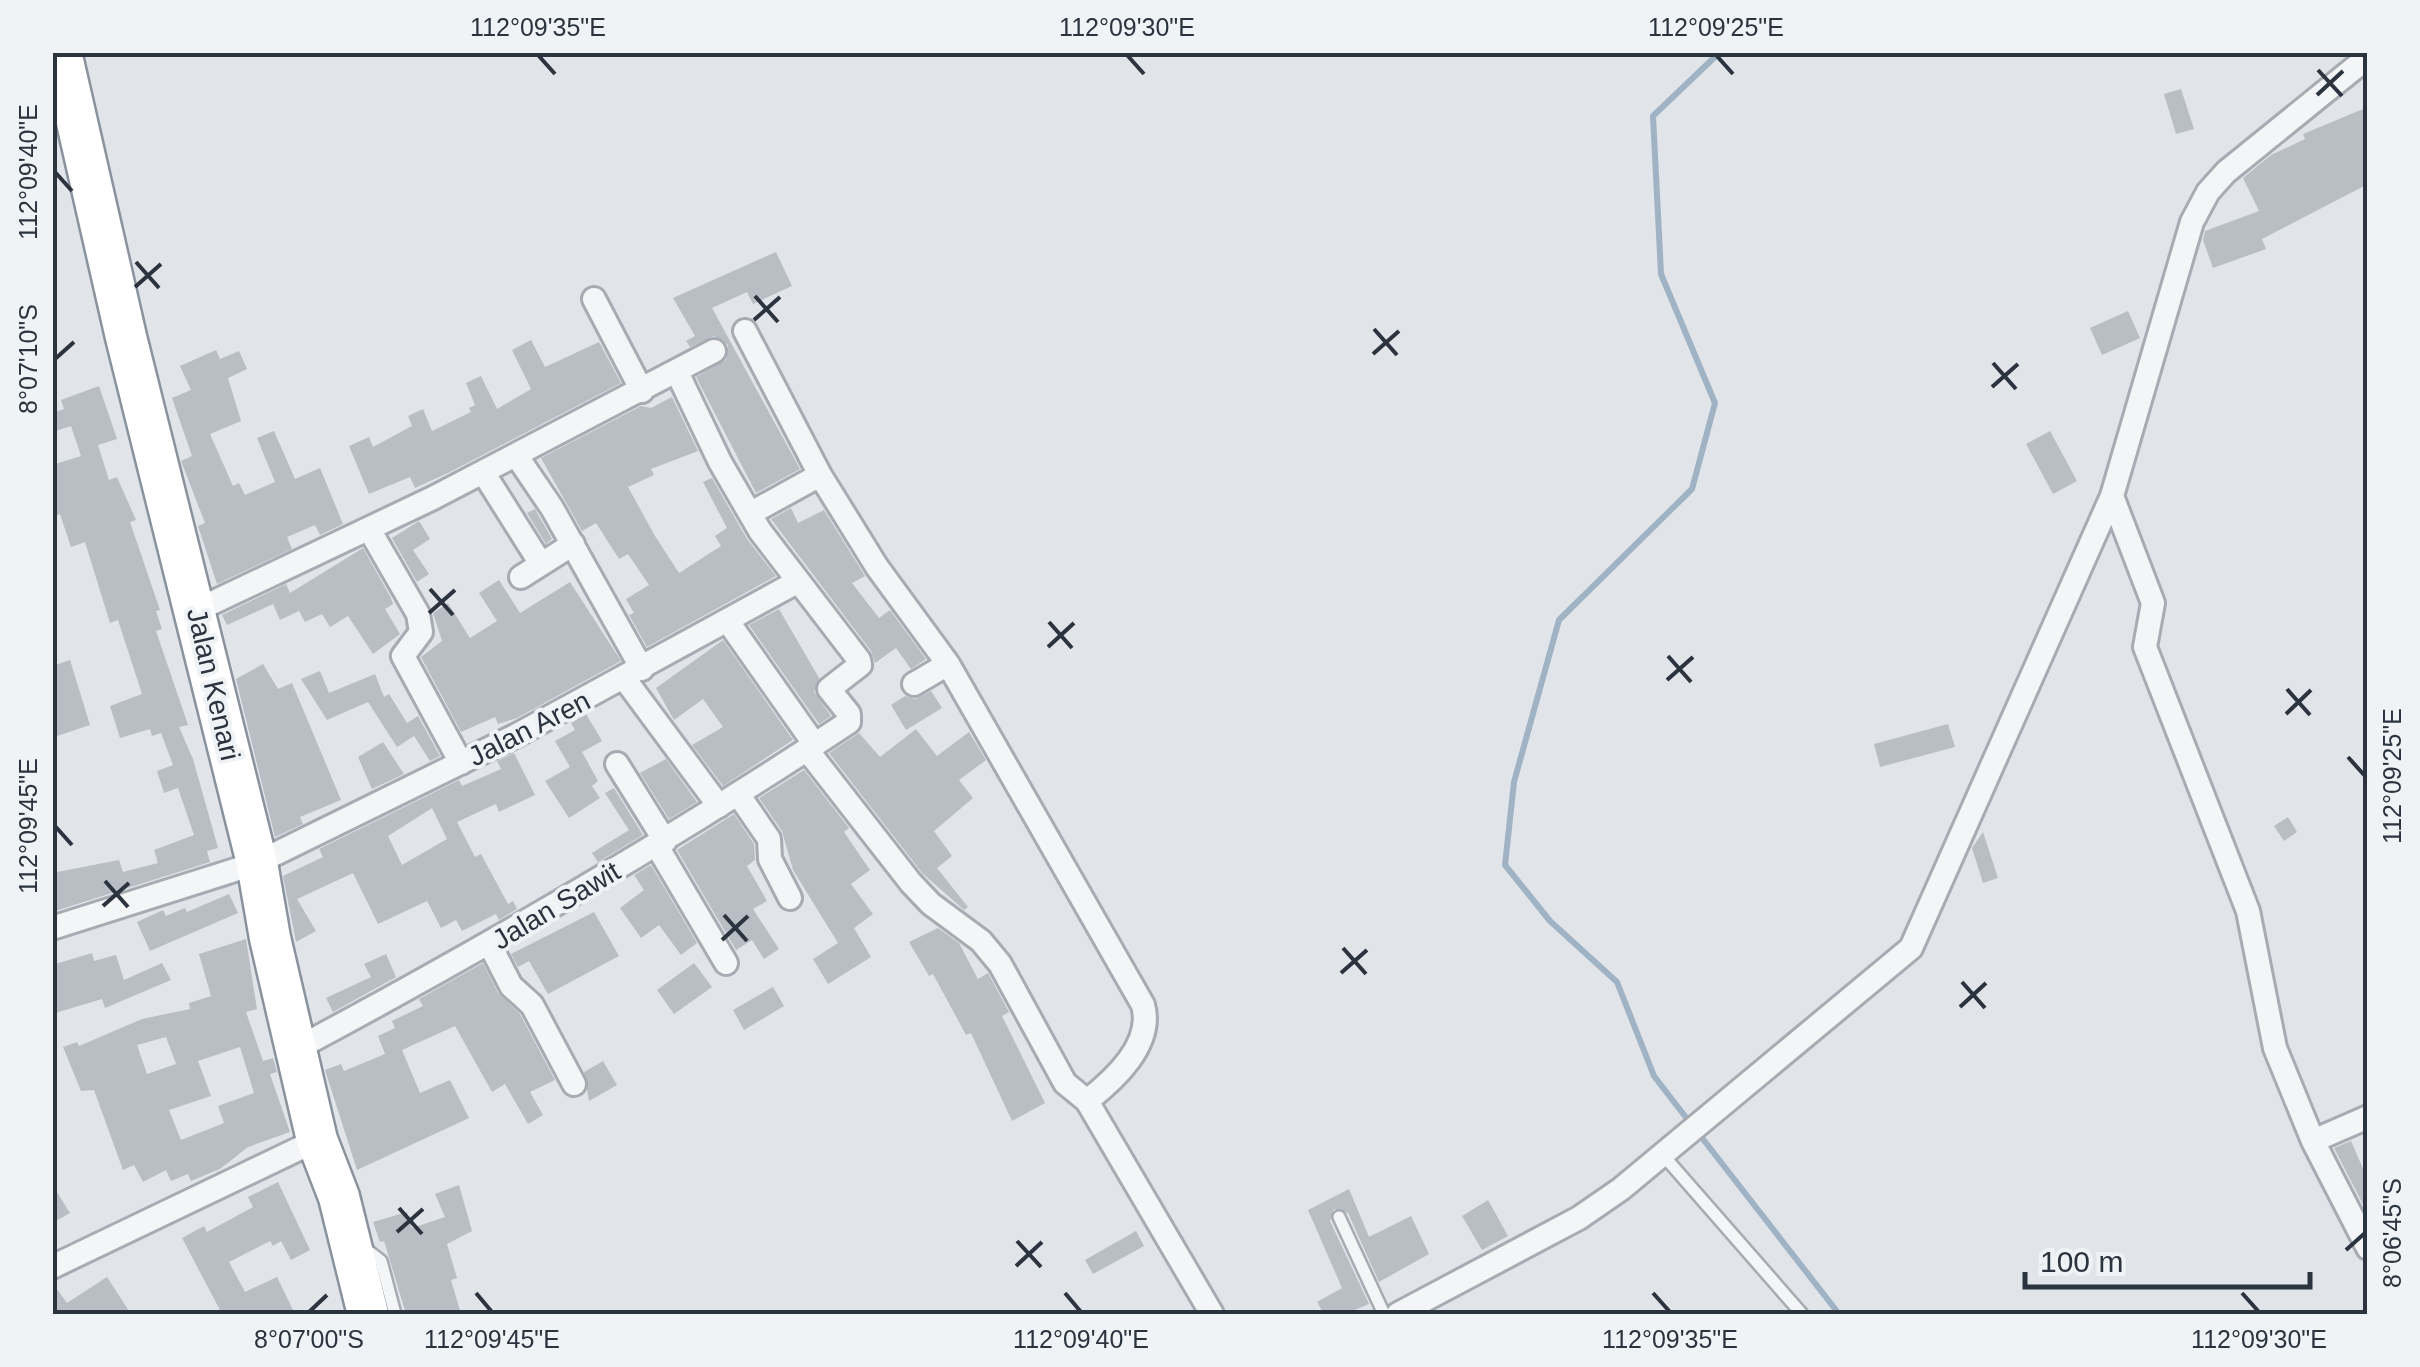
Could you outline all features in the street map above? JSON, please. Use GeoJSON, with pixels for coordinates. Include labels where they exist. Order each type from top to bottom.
{"type":"FeatureCollection","features":[{"type":"Feature","properties":{"kind":"highway","name":"Jalan Kenari"},"geometry":{"type":"LineString","coordinates":[[61,52],[126,337],[257,863],[270,938],[317,1140],[368,1314]]}},
{"type":"Feature","properties":{"kind":"street"},"geometry":{"type":"LineString","coordinates":[[1398,1314],[1579,1218],[1669,1150],[1911,948],[2112,496],[2192,222],[2208,192],[2270,133],[2368,58]]}},
{"type":"Feature","properties":{"kind":"street"},"geometry":{"type":"LineString","coordinates":[[594,300],[642,390]]}},
{"type":"Feature","properties":{"kind":"street"},"geometry":{"type":"LineString","coordinates":[[746,331],[820,475],[878,567],[948,664],[1145,1011],[1146,1024],[1125,1067],[1086,1100]]}},
{"type":"Feature","properties":{"kind":"street"},"geometry":{"type":"LineString","coordinates":[[197,610],[433,498],[714,351]]}},
{"type":"Feature","properties":{"kind":"street"},"geometry":{"type":"LineString","coordinates":[[678,372],[720,462],[795,583]]}},
{"type":"Feature","properties":{"kind":"street"},"geometry":{"type":"LineString","coordinates":[[516,455],[573,544],[633,673],[729,800],[769,838],[770,859],[790,898]]}},
{"type":"Feature","properties":{"kind":"street"},"geometry":{"type":"LineString","coordinates":[[483,472],[531,570],[573,544]]}},
{"type":"Feature","properties":{"kind":"street"},"geometry":{"type":"LineString","coordinates":[[750,513],[820,475]]}},
{"type":"Feature","properties":{"kind":"street"},"geometry":{"type":"LineString","coordinates":[[2112,496],[2153,603],[2144,647],[2248,911],[2275,1048],[2313,1142],[2368,1248]]}},
{"type":"Feature","properties":{"kind":"street"},"geometry":{"type":"LineString","coordinates":[[369,529],[418,614],[422,632],[403,656],[460,763]]}},
{"type":"Feature","properties":{"kind":"street","name":"Jalan Aren"},"geometry":{"type":"LineString","coordinates":[[52,928],[257,863],[525,731],[729,623],[795,583]]}},
{"type":"Feature","properties":{"kind":"street","name":"Jalan Sawit"},"geometry":{"type":"LineString","coordinates":[[298,1048],[490,945],[661,843],[849,722],[849,714],[828,690],[860,666],[795,583]]}},
{"type":"Feature","properties":{"kind":"street"},"geometry":{"type":"LineString","coordinates":[[729,623],[812,748],[912,883],[931,904],[973,934],[1000,964],[1065,1083],[1086,1100],[1212,1314]]}},
{"type":"Feature","properties":{"kind":"street"},"geometry":{"type":"LineString","coordinates":[[914,684],[948,664]]}},
{"type":"Feature","properties":{"kind":"street"},"geometry":{"type":"LineString","coordinates":[[617,764],[726,963]]}},
{"type":"Feature","properties":{"kind":"street"},"geometry":{"type":"LineString","coordinates":[[490,945],[511,986],[532,1004],[574,1084]]}},
{"type":"Feature","properties":{"kind":"street"},"geometry":{"type":"LineString","coordinates":[[2313,1142],[2368,1117]]}},
{"type":"Feature","properties":{"kind":"street"},"geometry":{"type":"LineString","coordinates":[[52,1267],[317,1140]]}},
{"type":"Feature","properties":{"kind":"lane"},"geometry":{"type":"LineString","coordinates":[[1669,1150],[1802,1314]]}},
{"type":"Feature","properties":{"kind":"lane"},"geometry":{"type":"LineString","coordinates":[[1339,1217],[1384,1314]]}},
{"type":"Feature","properties":{"kind":"lane"},"geometry":{"type":"LineString","coordinates":[[345,1225],[381,1261],[395,1314]]}},
{"type":"Feature","properties":{"kind":"building"},"geometry":{"type":"Polygon","coordinates":[[[2181,89],[2194,129],[2176,134],[2164,94],[2181,89]]]}},
{"type":"Feature","properties":{"kind":"building"},"geometry":{"type":"Polygon","coordinates":[[[2368,107],[2368,184],[2262,239],[2266,249],[2213,268],[2203,240],[2205,231],[2259,211],[2243,178],[2271,155],[2305,139],[2303,134],[2368,107]]]}},
{"type":"Feature","properties":{"kind":"building"},"geometry":{"type":"Polygon","coordinates":[[[776,252],[792,286],[753,304],[747,292],[712,308],[800,469],[756,493],[696,377],[726,360],[728,345],[714,336],[690,347],[686,341],[695,336],[673,298],[776,252]]]}},
{"type":"Feature","properties":{"kind":"building"},"geometry":{"type":"Polygon","coordinates":[[[2128,311],[2140,338],[2102,355],[2090,328],[2128,311]]]}},
{"type":"Feature","properties":{"kind":"building"},"geometry":{"type":"Polygon","coordinates":[[[531,340],[545,367],[599,342],[621,383],[415,488],[410,477],[369,494],[349,446],[369,437],[373,447],[412,426],[408,416],[423,409],[432,431],[471,412],[469,408],[475,405],[466,383],[481,376],[497,409],[531,389],[512,350],[531,340]]]}},
{"type":"Feature","properties":{"kind":"building"},"geometry":{"type":"Polygon","coordinates":[[[216,350],[220,359],[239,351],[247,369],[228,378],[241,421],[210,434],[233,486],[239,483],[245,495],[275,482],[257,438],[274,431],[295,479],[320,468],[343,524],[320,535],[315,525],[287,537],[292,549],[217,584],[198,526],[205,523],[181,461],[192,456],[172,398],[191,390],[180,366],[216,350]]]}},
{"type":"Feature","properties":{"kind":"building"},"geometry":{"type":"Polygon","coordinates":[[[99,386],[117,439],[98,445],[109,480],[117,477],[136,520],[130,522],[160,610],[156,611],[162,629],[156,631],[188,725],[179,727],[193,759],[218,848],[207,851],[210,862],[52,912],[52,873],[119,860],[123,872],[158,863],[154,850],[194,835],[178,788],[164,793],[157,771],[173,765],[161,733],[152,736],[150,729],[120,738],[110,706],[142,694],[118,620],[110,623],[85,542],[71,547],[60,514],[52,517],[52,465],[81,456],[71,426],[52,432],[52,413],[64,409],[61,400],[99,386]]]}},
{"type":"Feature","properties":{"kind":"building"},"geometry":{"type":"Polygon","coordinates":[[[672,397],[698,451],[651,469],[654,475],[628,487],[655,536],[679,573],[721,546],[715,536],[727,528],[703,482],[712,478],[747,539],[776,576],[647,647],[629,615],[634,613],[626,599],[649,585],[628,554],[619,559],[596,523],[582,531],[541,458],[641,406],[651,408],[672,397]]]}},
{"type":"Feature","properties":{"kind":"building"},"geometry":{"type":"Polygon","coordinates":[[[2050,431],[2077,481],[2053,494],[2026,444],[2050,431]]]}},
{"type":"Feature","properties":{"kind":"building"},"geometry":{"type":"Polygon","coordinates":[[[791,508],[798,523],[824,510],[865,576],[852,583],[879,618],[890,610],[926,659],[911,669],[896,648],[875,663],[871,651],[771,519],[791,508]]]}},
{"type":"Feature","properties":{"kind":"building"},"geometry":{"type":"Polygon","coordinates":[[[535,509],[552,539],[546,544],[527,513],[535,509]]]}},
{"type":"Feature","properties":{"kind":"building"},"geometry":{"type":"Polygon","coordinates":[[[419,521],[430,539],[413,550],[429,574],[417,582],[392,538],[419,521]]]}},
{"type":"Feature","properties":{"kind":"building"},"geometry":{"type":"Polygon","coordinates":[[[363,548],[391,598],[393,604],[385,609],[400,634],[373,654],[348,616],[330,627],[322,614],[305,622],[299,611],[280,620],[273,604],[227,625],[222,615],[286,584],[290,593],[363,548]]]}},
{"type":"Feature","properties":{"kind":"building"},"geometry":{"type":"Polygon","coordinates":[[[499,580],[520,613],[570,582],[621,661],[517,718],[498,724],[495,717],[461,732],[421,657],[442,641],[433,613],[448,603],[470,638],[497,621],[479,593],[499,580]]]}},
{"type":"Feature","properties":{"kind":"building"},"geometry":{"type":"Polygon","coordinates":[[[779,609],[819,678],[814,692],[831,716],[819,724],[749,625],[779,609]]]}},
{"type":"Feature","properties":{"kind":"building"},"geometry":{"type":"Polygon","coordinates":[[[723,640],[793,740],[723,786],[692,745],[723,727],[703,699],[674,720],[656,688],[723,640]]]}},
{"type":"Feature","properties":{"kind":"building"},"geometry":{"type":"Polygon","coordinates":[[[70,660],[90,725],[57,736],[52,666],[70,660]]]}},
{"type":"Feature","properties":{"kind":"building"},"geometry":{"type":"Polygon","coordinates":[[[263,664],[278,689],[292,683],[341,800],[300,817],[303,824],[275,837],[236,679],[263,664]]]}},
{"type":"Feature","properties":{"kind":"building"},"geometry":{"type":"Polygon","coordinates":[[[320,671],[329,693],[375,674],[384,697],[389,694],[407,723],[418,716],[440,756],[430,761],[414,736],[397,747],[368,702],[327,720],[301,679],[320,671]]]}},
{"type":"Feature","properties":{"kind":"building"},"geometry":{"type":"Polygon","coordinates":[[[931,691],[942,708],[906,730],[891,705],[905,696],[915,699],[931,691]]]}},
{"type":"Feature","properties":{"kind":"building"},"geometry":{"type":"Polygon","coordinates":[[[586,714],[602,741],[582,752],[598,781],[592,786],[600,798],[569,818],[545,781],[570,767],[555,741],[575,730],[571,723],[586,714]]]}},
{"type":"Feature","properties":{"kind":"building"},"geometry":{"type":"Polygon","coordinates":[[[1948,724],[1955,747],[1880,767],[1874,744],[1948,724]]]}},
{"type":"Feature","properties":{"kind":"building"},"geometry":{"type":"Polygon","coordinates":[[[916,729],[937,756],[969,732],[986,760],[959,780],[973,798],[934,831],[952,856],[937,868],[968,907],[964,910],[922,873],[829,753],[859,733],[880,757],[916,729]]]}},
{"type":"Feature","properties":{"kind":"building"},"geometry":{"type":"Polygon","coordinates":[[[383,742],[404,774],[372,789],[358,757],[383,742]]]}},
{"type":"Feature","properties":{"kind":"building"},"geometry":{"type":"Polygon","coordinates":[[[514,753],[535,795],[499,812],[496,804],[457,822],[475,857],[481,854],[508,904],[513,901],[517,909],[499,920],[496,914],[462,931],[456,920],[441,928],[427,901],[378,924],[353,873],[297,899],[316,931],[296,942],[283,876],[323,857],[319,849],[459,780],[462,786],[501,769],[497,761],[514,753]],[[432,808],[388,836],[402,865],[447,839],[432,808]]]}},
{"type":"Feature","properties":{"kind":"building"},"geometry":{"type":"Polygon","coordinates":[[[666,759],[697,802],[669,819],[640,773],[666,759]]]}},
{"type":"Feature","properties":{"kind":"building"},"geometry":{"type":"Polygon","coordinates":[[[804,770],[849,828],[844,832],[870,870],[851,884],[873,914],[854,928],[871,957],[828,984],[813,959],[838,943],[793,870],[782,831],[759,798],[804,770]]]}},
{"type":"Feature","properties":{"kind":"building"},"geometry":{"type":"Polygon","coordinates":[[[614,788],[643,835],[598,862],[592,853],[629,830],[605,793],[614,788]]]}},
{"type":"Feature","properties":{"kind":"building"},"geometry":{"type":"Polygon","coordinates":[[[734,814],[754,844],[755,860],[747,866],[767,901],[753,909],[779,949],[764,959],[752,940],[736,950],[677,850],[734,814]]]}},
{"type":"Feature","properties":{"kind":"building"},"geometry":{"type":"Polygon","coordinates":[[[2288,817],[2297,832],[2284,841],[2274,826],[2288,817]]]}},
{"type":"Feature","properties":{"kind":"building"},"geometry":{"type":"Polygon","coordinates":[[[1983,832],[1998,878],[1983,883],[1972,848],[1983,832]]]}},
{"type":"Feature","properties":{"kind":"building"},"geometry":{"type":"Polygon","coordinates":[[[651,865],[697,943],[681,955],[659,925],[641,938],[620,908],[644,890],[634,875],[651,865]]]}},
{"type":"Feature","properties":{"kind":"building"},"geometry":{"type":"Polygon","coordinates":[[[229,894],[238,913],[150,951],[137,922],[163,910],[166,916],[185,908],[187,912],[229,894]]]}},
{"type":"Feature","properties":{"kind":"building"},"geometry":{"type":"Polygon","coordinates":[[[594,912],[619,956],[548,994],[529,961],[518,967],[511,954],[594,912]]]}},
{"type":"Feature","properties":{"kind":"building"},"geometry":{"type":"Polygon","coordinates":[[[938,928],[959,943],[978,979],[988,973],[1009,1012],[1002,1016],[1045,1103],[1012,1121],[971,1033],[966,1035],[933,974],[929,976],[909,942],[938,928]]]}},
{"type":"Feature","properties":{"kind":"building"},"geometry":{"type":"Polygon","coordinates":[[[246,939],[257,1009],[246,1012],[263,1061],[273,1058],[277,1072],[270,1074],[290,1132],[248,1147],[220,1169],[191,1181],[188,1174],[171,1181],[166,1170],[143,1182],[134,1165],[123,1170],[94,1090],[81,1091],[63,1047],[77,1042],[79,1046],[142,1019],[190,1009],[189,1003],[211,996],[199,954],[246,939]],[[166,1037],[137,1045],[147,1074],[176,1064],[166,1037]],[[240,1047],[198,1061],[211,1096],[169,1110],[181,1140],[224,1123],[218,1106],[254,1093],[240,1047]]]}},
{"type":"Feature","properties":{"kind":"building"},"geometry":{"type":"Polygon","coordinates":[[[92,953],[94,961],[116,955],[124,980],[162,963],[171,980],[105,1008],[102,999],[52,1014],[52,965],[92,953]]]}},
{"type":"Feature","properties":{"kind":"building"},"geometry":{"type":"Polygon","coordinates":[[[386,954],[396,977],[333,1012],[326,998],[371,977],[364,964],[386,954]]]}},
{"type":"Feature","properties":{"kind":"building"},"geometry":{"type":"Polygon","coordinates":[[[483,963],[498,993],[520,1014],[555,1080],[530,1092],[543,1115],[528,1124],[505,1084],[492,1092],[455,1026],[402,1050],[420,1093],[450,1080],[469,1118],[357,1170],[325,1070],[341,1064],[344,1071],[385,1054],[378,1036],[395,1028],[392,1021],[423,1006],[419,999],[483,963]]]}},
{"type":"Feature","properties":{"kind":"building"},"geometry":{"type":"Polygon","coordinates":[[[694,963],[712,987],[674,1014],[657,990],[694,963]]]}},
{"type":"Feature","properties":{"kind":"building"},"geometry":{"type":"Polygon","coordinates":[[[773,987],[784,1006],[744,1030],[733,1010],[773,987]]]}},
{"type":"Feature","properties":{"kind":"building"},"geometry":{"type":"Polygon","coordinates":[[[603,1061],[617,1085],[589,1101],[584,1072],[603,1061]]]}},
{"type":"Feature","properties":{"kind":"building"},"geometry":{"type":"Polygon","coordinates":[[[2351,1141],[2368,1180],[2368,1214],[2334,1148],[2351,1141]]]}},
{"type":"Feature","properties":{"kind":"building"},"geometry":{"type":"Polygon","coordinates":[[[278,1182],[310,1250],[291,1260],[281,1241],[273,1246],[270,1241],[229,1262],[245,1292],[277,1277],[295,1314],[222,1314],[182,1238],[204,1226],[207,1232],[253,1207],[248,1197],[278,1182]]]}},
{"type":"Feature","properties":{"kind":"building"},"geometry":{"type":"Polygon","coordinates":[[[52,1184],[70,1213],[52,1223],[52,1184]]]}},
{"type":"Feature","properties":{"kind":"building"},"geometry":{"type":"Polygon","coordinates":[[[459,1185],[472,1231],[447,1244],[457,1278],[451,1280],[461,1314],[406,1314],[384,1241],[380,1242],[373,1222],[407,1212],[412,1228],[445,1217],[435,1194],[459,1185]]]}},
{"type":"Feature","properties":{"kind":"building"},"geometry":{"type":"Polygon","coordinates":[[[1349,1189],[1369,1237],[1411,1216],[1429,1254],[1379,1282],[1348,1213],[1334,1209],[1330,1221],[1369,1304],[1345,1314],[1324,1314],[1317,1302],[1342,1288],[1308,1210],[1349,1189]]]}},
{"type":"Feature","properties":{"kind":"building"},"geometry":{"type":"Polygon","coordinates":[[[1488,1200],[1508,1236],[1482,1250],[1462,1216],[1488,1200]]]}},
{"type":"Feature","properties":{"kind":"building"},"geometry":{"type":"Polygon","coordinates":[[[1136,1231],[1144,1246],[1093,1274],[1085,1260],[1136,1231]]]}},
{"type":"Feature","properties":{"kind":"building"},"geometry":{"type":"Polygon","coordinates":[[[107,1277],[131,1314],[52,1314],[52,1282],[67,1303],[107,1277]]]}},
{"type":"Feature","properties":{"kind":"waterway"},"geometry":{"type":"LineString","coordinates":[[1691,1124],[1654,1076],[1617,982],[1550,921],[1505,865],[1514,782],[1559,620],[1692,489],[1715,403],[1661,274],[1653,116],[1720,52]]}},
{"type":"Feature","properties":{"kind":"waterway"},"geometry":{"type":"LineString","coordinates":[[1699,1134],[1839,1314]]}}]}
